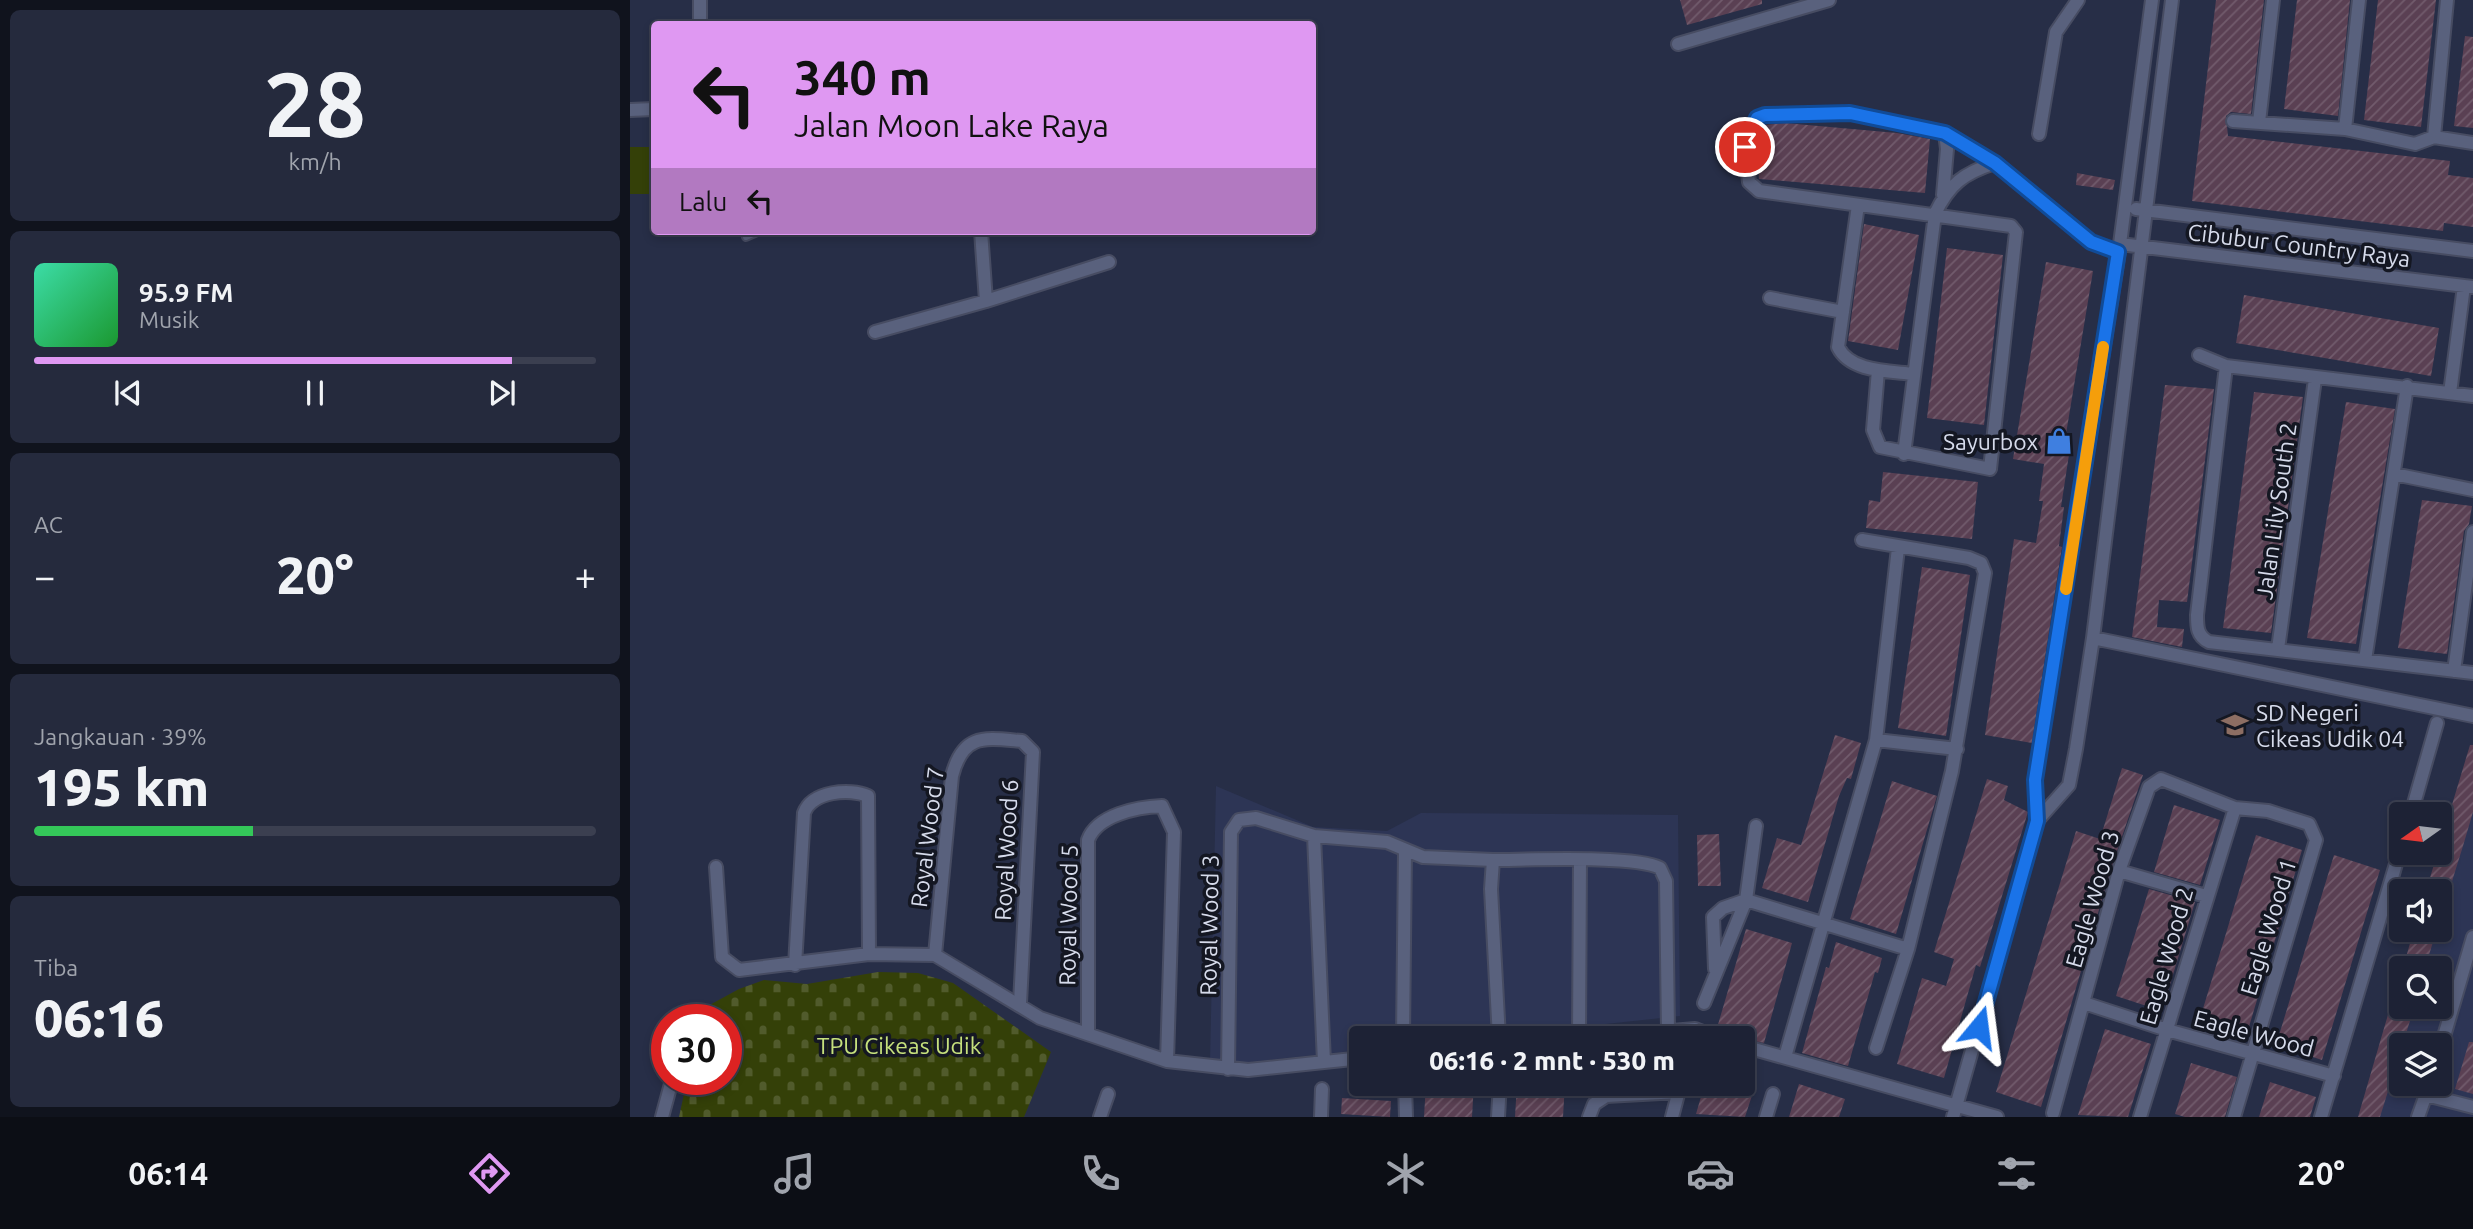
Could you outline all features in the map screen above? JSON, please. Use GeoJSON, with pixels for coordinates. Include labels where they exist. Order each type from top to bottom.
{"type":"FeatureCollection","features":[{"type":"Feature","properties":{"kind":"street"},"geometry":{"type":"LineString","coordinates":[[699,21],[700,0]]}},
{"type":"Feature","properties":{"kind":"street"},"geometry":{"type":"LineString","coordinates":[[1678,44],[1829,0]]}},
{"type":"Feature","properties":{"kind":"street"},"geometry":{"type":"LineString","coordinates":[[2039,134],[2056,32],[2078,0]]}},
{"type":"Feature","properties":{"kind":"street"},"geometry":{"type":"LineString","coordinates":[[1953,1117],[2037,821],[2035,780],[2125,208],[2152,0]]}},
{"type":"Feature","properties":{"kind":"street"},"geometry":{"type":"LineString","coordinates":[[2037,821],[2069,785],[2093,638],[2139,247],[2172,0]]}},
{"type":"Feature","properties":{"kind":"street"},"geometry":{"type":"LineString","coordinates":[[2259,122],[2273,0]]}},
{"type":"Feature","properties":{"kind":"street"},"geometry":{"type":"LineString","coordinates":[[2345,129],[2360,0]]}},
{"type":"Feature","properties":{"kind":"street"},"geometry":{"type":"LineString","coordinates":[[2434,136],[2447,0]]}},
{"type":"Feature","properties":{"kind":"street"},"geometry":{"type":"LineString","coordinates":[[630,110],[651,109]]}},
{"type":"Feature","properties":{"kind":"street","name":"Cibubur Country Raya"},"geometry":{"type":"LineString","coordinates":[[1858,205],[1763,192],[1749,182],[1745,147],[1757,118],[1765,115],[1850,113],[1945,133],[1995,163],[2091,242],[2119,248],[2139,247],[2469,286]]}},
{"type":"Feature","properties":{"kind":"street"},"geometry":{"type":"LineString","coordinates":[[2233,121],[2345,129],[2415,144],[2434,136],[2473,143]]}},
{"type":"Feature","properties":{"kind":"street"},"geometry":{"type":"LineString","coordinates":[[1942,198],[1947,149],[1945,133]]}},
{"type":"Feature","properties":{"kind":"street"},"geometry":{"type":"LineString","coordinates":[[1903,454],[1935,214],[1942,198],[1959,178],[1995,163]]}},
{"type":"Feature","properties":{"kind":"street"},"geometry":{"type":"LineString","coordinates":[[1878,370],[1874,436],[1881,447],[1903,454],[1990,469],[2017,236],[2011,226],[1858,205],[1839,350],[1849,361],[1878,370],[1913,374]]}},
{"type":"Feature","properties":{"kind":"street","name":"Cibubur Country Raya"},"geometry":{"type":"LineString","coordinates":[[2125,208],[2473,251]]}},
{"type":"Feature","properties":{"kind":"street"},"geometry":{"type":"LineString","coordinates":[[981,235],[986,302]]}},
{"type":"Feature","properties":{"kind":"street"},"geometry":{"type":"LineString","coordinates":[[875,332],[986,302],[1109,262]]}},
{"type":"Feature","properties":{"kind":"street"},"geometry":{"type":"LineString","coordinates":[[2450,393],[2469,286]]}},
{"type":"Feature","properties":{"kind":"street"},"geometry":{"type":"LineString","coordinates":[[1770,298],[1843,312]]}},
{"type":"Feature","properties":{"kind":"street"},"geometry":{"type":"LineString","coordinates":[[2199,355],[2226,366],[2315,379],[2407,386],[2473,396]]}},
{"type":"Feature","properties":{"kind":"street"},"geometry":{"type":"LineString","coordinates":[[2226,366],[2197,615],[2198,632],[2209,642],[2473,673]]}},
{"type":"Feature","properties":{"kind":"street","name":"Jalan Lily South 2"},"geometry":{"type":"LineString","coordinates":[[2278,649],[2315,379]]}},
{"type":"Feature","properties":{"kind":"street"},"geometry":{"type":"LineString","coordinates":[[2365,660],[2407,386]]}},
{"type":"Feature","properties":{"kind":"street"},"geometry":{"type":"LineString","coordinates":[[2394,474],[2473,490]]}},
{"type":"Feature","properties":{"kind":"street"},"geometry":{"type":"LineString","coordinates":[[2455,671],[2473,531]]}},
{"type":"Feature","properties":{"kind":"street"},"geometry":{"type":"LineString","coordinates":[[1861,540],[1969,558],[1981,563],[1985,573],[1957,749],[1908,949],[1876,1048]]}},
{"type":"Feature","properties":{"kind":"street"},"geometry":{"type":"LineString","coordinates":[[1785,1058],[1876,740],[1898,548]]}},
{"type":"Feature","properties":{"kind":"street"},"geometry":{"type":"LineString","coordinates":[[2093,638],[2473,716]]}},
{"type":"Feature","properties":{"kind":"street"},"geometry":{"type":"LineString","coordinates":[[2414,802],[2437,723]]}},
{"type":"Feature","properties":{"kind":"street","name":"Royal Wood 7"},"geometry":{"type":"LineString","coordinates":[[935,955],[952,776],[956,760],[967,745],[984,738]]}},
{"type":"Feature","properties":{"kind":"street","name":"Royal Wood 6"},"geometry":{"type":"LineString","coordinates":[[984,738],[1021,741],[1032,752],[1020,1003]]}},
{"type":"Feature","properties":{"kind":"street"},"geometry":{"type":"LineString","coordinates":[[1876,740],[1957,749]]}},
{"type":"Feature","properties":{"kind":"street","name":"Eagle Wood 3"},"geometry":{"type":"LineString","coordinates":[[2053,1113],[2119,871],[2149,787],[2161,779],[2235,808]]}},
{"type":"Feature","properties":{"kind":"street"},"geometry":{"type":"LineString","coordinates":[[795,965],[806,807],[825,796],[854,789],[868,796],[869,954]]}},
{"type":"Feature","properties":{"kind":"street","name":"Royal Wood 5"},"geometry":{"type":"LineString","coordinates":[[1088,1032],[1088,840],[1095,826],[1139,807],[1162,806],[1174,832],[1167,1061]]}},
{"type":"Feature","properties":{"kind":"street","name":"Eagle Wood 2"},"geometry":{"type":"LineString","coordinates":[[2140,1117],[2235,808]]}},
{"type":"Feature","properties":{"kind":"street","name":"Eagle Wood 1"},"geometry":{"type":"LineString","coordinates":[[2234,1117],[2316,841],[2309,824],[2268,811],[2235,808]]}},
{"type":"Feature","properties":{"kind":"street","name":"Royal Wood 3"},"geometry":{"type":"LineString","coordinates":[[1228,1069],[1231,832],[1236,822],[1244,819],[1273,822],[1314,836]]}},
{"type":"Feature","properties":{"kind":"street"},"geometry":{"type":"LineString","coordinates":[[1704,1003],[1746,900],[1756,827]]}},
{"type":"Feature","properties":{"kind":"street"},"geometry":{"type":"LineString","coordinates":[[1324,1062],[1314,836],[1366,839],[1423,857],[1580,860],[1656,866],[1665,875],[1668,1026]]}},
{"type":"Feature","properties":{"kind":"street"},"geometry":{"type":"LineString","coordinates":[[1403,1026],[1405,850]]}},
{"type":"Feature","properties":{"kind":"street"},"geometry":{"type":"LineString","coordinates":[[1493,860],[1491,889],[1498,1026]]}},
{"type":"Feature","properties":{"kind":"street"},"geometry":{"type":"LineString","coordinates":[[1579,1026],[1580,860]]}},
{"type":"Feature","properties":{"kind":"street"},"geometry":{"type":"LineString","coordinates":[[2321,1117],[2396,865]]}},
{"type":"Feature","properties":{"kind":"street"},"geometry":{"type":"LineString","coordinates":[[716,867],[722,957],[739,970],[869,954],[935,955],[1020,1003],[1040,1018],[1088,1032],[1167,1061],[1228,1069],[1349,1059]]}},
{"type":"Feature","properties":{"kind":"street"},"geometry":{"type":"LineString","coordinates":[[2119,871],[2206,896]]}},
{"type":"Feature","properties":{"kind":"street"},"geometry":{"type":"LineString","coordinates":[[1715,976],[1713,917],[1723,908],[1746,900],[1908,949]]}},
{"type":"Feature","properties":{"kind":"street"},"geometry":{"type":"LineString","coordinates":[[2445,1033],[2473,937]]}},
{"type":"Feature","properties":{"kind":"street","name":"Eagle Wood"},"geometry":{"type":"LineString","coordinates":[[2084,1003],[2167,1030],[2334,1076]]}},
{"type":"Feature","properties":{"kind":"street"},"geometry":{"type":"LineString","coordinates":[[1755,1049],[1997,1117]]}},
{"type":"Feature","properties":{"kind":"street"},"geometry":{"type":"LineString","coordinates":[[1321,1117],[1322,1089]]}},
{"type":"Feature","properties":{"kind":"street"},"geometry":{"type":"LineString","coordinates":[[1100,1117],[1108,1094]]}},
{"type":"Feature","properties":{"kind":"street"},"geometry":{"type":"LineString","coordinates":[[1766,1117],[1773,1094]]}},
{"type":"Feature","properties":{"kind":"street"},"geometry":{"type":"LineString","coordinates":[[663,1117],[668,1095]]}},
{"type":"Feature","properties":{"kind":"street"},"geometry":{"type":"LineString","coordinates":[[1405,1096],[1406,1117]]}},
{"type":"Feature","properties":{"kind":"street"},"geometry":{"type":"LineString","coordinates":[[1498,1117],[1499,1096]]}},
{"type":"Feature","properties":{"kind":"street"},"geometry":{"type":"LineString","coordinates":[[1589,1117],[1594,1104],[1606,1096]]}},
{"type":"Feature","properties":{"kind":"street"},"geometry":{"type":"LineString","coordinates":[[1672,1117],[1678,1096]]}},
{"type":"Feature","properties":{"kind":"street"},"geometry":{"type":"LineString","coordinates":[[2418,1117],[2426,1096]]}},
{"type":"Feature","properties":{"kind":"street"},"geometry":{"type":"LineString","coordinates":[[2446,1096],[2473,1107]]}},
{"type":"Feature","properties":{"kind":"lane"},"geometry":{"type":"LineString","coordinates":[[746,237],[751,235]]}},
{"type":"Feature","properties":{"kind":"shaded area"},"geometry":{"type":"Polygon","coordinates":[[[1216,786],[1313,827],[1387,831],[1421,813],[1678,815],[1680,1016],[1586,1026],[1349,1026],[1349,1051],[1229,1064],[1210,1062],[1216,786]]]}},
{"type":"Feature","properties":{"kind":"shaded area"},"geometry":{"type":"Polygon","coordinates":[[[2473,810],[2473,1117],[2372,1117],[2389,1065],[2389,1096],[2452,1096],[2452,1033],[2399,1033],[2404,1019],[2452,1019],[2452,956],[2425,956],[2430,942],[2452,942],[2451,879],[2473,810]]]}},
{"type":"Feature","properties":{"kind":"green space"},"geometry":{"type":"Polygon","coordinates":[[[630,147],[651,147],[651,194],[630,194],[630,147]]]}},
{"type":"Feature","properties":{"kind":"green space","name":"TPU Cikeas Udik"},"geometry":{"type":"Polygon","coordinates":[[[878,972],[918,973],[953,983],[1051,1052],[1024,1117],[679,1117],[684,1095],[742,1095],[742,1004],[711,1004],[739,989],[764,980],[807,984],[878,972]]]}},
{"type":"Feature","properties":{"kind":"building"},"geometry":{"type":"Polygon","coordinates":[[[1680,0],[1762,0],[1762,4],[1687,25],[1680,0]]]}},
{"type":"Feature","properties":{"kind":"building"},"geometry":{"type":"Polygon","coordinates":[[[2216,0],[2264,0],[2251,114],[2231,112],[2226,116],[2228,136],[2450,161],[2448,175],[2473,178],[2473,227],[2444,223],[2443,231],[2192,201],[2216,0]]]}},
{"type":"Feature","properties":{"kind":"building"},"geometry":{"type":"Polygon","coordinates":[[[2297,0],[2350,0],[2338,116],[2284,109],[2297,0]]]}},
{"type":"Feature","properties":{"kind":"building"},"geometry":{"type":"Polygon","coordinates":[[[2378,0],[2436,0],[2421,127],[2364,120],[2378,0]]]}},
{"type":"Feature","properties":{"kind":"building"},"geometry":{"type":"Polygon","coordinates":[[[2465,36],[2473,37],[2473,128],[2454,126],[2465,36]]]}},
{"type":"Feature","properties":{"kind":"building"},"geometry":{"type":"Polygon","coordinates":[[[1785,123],[1897,133],[1930,139],[1925,193],[1759,179],[1757,151],[1764,125],[1785,123]]]}},
{"type":"Feature","properties":{"kind":"building"},"geometry":{"type":"Polygon","coordinates":[[[2077,173],[2115,180],[2113,190],[2076,185],[2077,173]]]}},
{"type":"Feature","properties":{"kind":"building"},"geometry":{"type":"Polygon","coordinates":[[[1864,224],[1919,235],[1898,350],[1848,341],[1864,224]]]}},
{"type":"Feature","properties":{"kind":"building"},"geometry":{"type":"Polygon","coordinates":[[[1947,248],[2003,255],[1984,425],[1927,418],[1947,248]]]}},
{"type":"Feature","properties":{"kind":"building"},"geometry":{"type":"Polygon","coordinates":[[[2046,262],[2093,271],[2066,434],[2072,435],[2061,507],[2064,507],[2059,546],[2062,547],[2032,743],[1985,735],[2014,539],[2036,543],[2043,501],[2039,501],[2044,464],[2013,459],[2046,262]]]}},
{"type":"Feature","properties":{"kind":"building"},"geometry":{"type":"Polygon","coordinates":[[[2244,295],[2439,328],[2431,376],[2236,343],[2244,295]]]}},
{"type":"Feature","properties":{"kind":"building"},"geometry":{"type":"Polygon","coordinates":[[[2165,385],[2214,389],[2187,602],[2159,600],[2157,627],[2184,629],[2182,647],[2132,637],[2165,385]]]}},
{"type":"Feature","properties":{"kind":"building"},"geometry":{"type":"Polygon","coordinates":[[[2254,392],[2303,397],[2271,633],[2223,628],[2254,392]]]}},
{"type":"Feature","properties":{"kind":"building"},"geometry":{"type":"Polygon","coordinates":[[[2346,402],[2395,409],[2356,644],[2307,638],[2346,402]]]}},
{"type":"Feature","properties":{"kind":"building"},"geometry":{"type":"Polygon","coordinates":[[[1883,472],[1978,482],[1972,539],[1866,528],[1869,500],[1880,502],[1883,472]]]}},
{"type":"Feature","properties":{"kind":"building"},"geometry":{"type":"Polygon","coordinates":[[[2422,500],[2472,506],[2469,524],[2464,531],[2447,654],[2398,648],[2422,500]]]}},
{"type":"Feature","properties":{"kind":"building"},"geometry":{"type":"Polygon","coordinates":[[[1922,567],[1970,575],[1946,736],[1898,728],[1922,567]]]}},
{"type":"Feature","properties":{"kind":"building"},"geometry":{"type":"Polygon","coordinates":[[[1835,735],[1861,743],[1851,779],[1847,778],[1839,796],[1808,902],[1762,888],[1777,838],[1801,845],[1835,735]]]}},
{"type":"Feature","properties":{"kind":"building"},"geometry":{"type":"Polygon","coordinates":[[[2470,745],[2473,745],[2473,812],[2452,881],[2452,879],[2430,879],[2434,865],[2452,865],[2452,805],[2470,745]]]}},
{"type":"Feature","properties":{"kind":"building"},"geometry":{"type":"Polygon","coordinates":[[[2122,768],[2143,775],[2111,869],[2041,1107],[1996,1092],[2076,831],[2100,839],[2122,768]]]}},
{"type":"Feature","properties":{"kind":"building"},"geometry":{"type":"Polygon","coordinates":[[[1987,779],[2008,786],[2004,800],[2028,812],[1980,967],[1976,965],[1944,1078],[1897,1064],[1922,978],[1946,986],[1954,959],[1934,952],[1987,779]]]}},
{"type":"Feature","properties":{"kind":"building"},"geometry":{"type":"Polygon","coordinates":[[[1892,781],[1937,796],[1896,934],[1850,919],[1892,781]]]}},
{"type":"Feature","properties":{"kind":"building"},"geometry":{"type":"Polygon","coordinates":[[[2174,805],[2220,820],[2200,885],[2154,872],[2174,805]]]}},
{"type":"Feature","properties":{"kind":"building"},"geometry":{"type":"Polygon","coordinates":[[[1719,834],[1721,886],[1698,886],[1697,835],[1719,834]]]}},
{"type":"Feature","properties":{"kind":"building"},"geometry":{"type":"Polygon","coordinates":[[[2256,835],[2302,850],[2245,1040],[2198,1025],[2256,835]]]}},
{"type":"Feature","properties":{"kind":"building"},"geometry":{"type":"Polygon","coordinates":[[[2334,855],[2380,870],[2322,1060],[2276,1045],[2334,855]]]}},
{"type":"Feature","properties":{"kind":"building"},"geometry":{"type":"Polygon","coordinates":[[[2149,889],[2195,902],[2162,1011],[2116,996],[2149,889]]]}},
{"type":"Feature","properties":{"kind":"building"},"geometry":{"type":"Polygon","coordinates":[[[1746,929],[1792,943],[1764,1043],[1755,1041],[1755,1026],[1718,1026],[1746,929]]]}},
{"type":"Feature","properties":{"kind":"building"},"geometry":{"type":"Polygon","coordinates":[[[1836,942],[1882,958],[1878,973],[1875,972],[1848,1066],[1802,1053],[1826,967],[1829,968],[1836,942]]]}},
{"type":"Feature","properties":{"kind":"building"},"geometry":{"type":"Polygon","coordinates":[[[2410,942],[2433,942],[2429,956],[2406,956],[2410,942]]]}},
{"type":"Feature","properties":{"kind":"building"},"geometry":{"type":"Polygon","coordinates":[[[2389,1011],[2389,1019],[2411,1019],[2406,1033],[2389,1033],[2389,1088],[2380,1117],[2358,1117],[2389,1011]]]}},
{"type":"Feature","properties":{"kind":"building"},"geometry":{"type":"Polygon","coordinates":[[[2105,1029],[2151,1044],[2128,1117],[2078,1115],[2105,1029]]]}},
{"type":"Feature","properties":{"kind":"building"},"geometry":{"type":"Polygon","coordinates":[[[2469,1042],[2473,1042],[2473,1094],[2455,1089],[2469,1042]]]}},
{"type":"Feature","properties":{"kind":"building"},"geometry":{"type":"Polygon","coordinates":[[[2191,1063],[2237,1077],[2225,1117],[2185,1117],[2175,1114],[2191,1063]]]}},
{"type":"Feature","properties":{"kind":"building"},"geometry":{"type":"Polygon","coordinates":[[[2270,1082],[2316,1097],[2310,1117],[2259,1117],[2270,1082]]]}},
{"type":"Feature","properties":{"kind":"building"},"geometry":{"type":"Polygon","coordinates":[[[1799,1084],[1845,1099],[1839,1117],[1789,1117],[1799,1084]]]}},
{"type":"Feature","properties":{"kind":"building"},"geometry":{"type":"Polygon","coordinates":[[[1425,1096],[1473,1096],[1472,1117],[1424,1117],[1425,1096]]]}},
{"type":"Feature","properties":{"kind":"building"},"geometry":{"type":"Polygon","coordinates":[[[1516,1096],[1564,1096],[1563,1117],[1515,1117],[1516,1096]]]}},
{"type":"Feature","properties":{"kind":"building"},"geometry":{"type":"Polygon","coordinates":[[[1701,1096],[1752,1096],[1745,1117],[1696,1114],[1701,1096]]]}},
{"type":"Feature","properties":{"kind":"building"},"geometry":{"type":"Polygon","coordinates":[[[1342,1098],[1391,1101],[1390,1117],[1341,1114],[1342,1098]]]}},
{"type":"Feature","properties":{"kind":"slow traffic"},"geometry":{"type":"LineString","coordinates":[[2066,589],[2103,347]]}},
{"type":"Feature","properties":{"kind":"place","name":"Sayurbox"},"geometry":{"type":"Point","coordinates":[2059,441]}},
{"type":"Feature","properties":{"kind":"place","name":"SD Negeri Cikeas Udik 04"},"geometry":{"type":"Point","coordinates":[2235,725]}},
{"type":"Feature","properties":{"kind":"route"},"geometry":{"type":"LineString","coordinates":[[1745,147],[1757,118],[1765,115],[1850,113],[1945,133],[1995,163],[2091,242],[2118,252],[2035,780],[2037,821],[1979,1027]]}}]}
